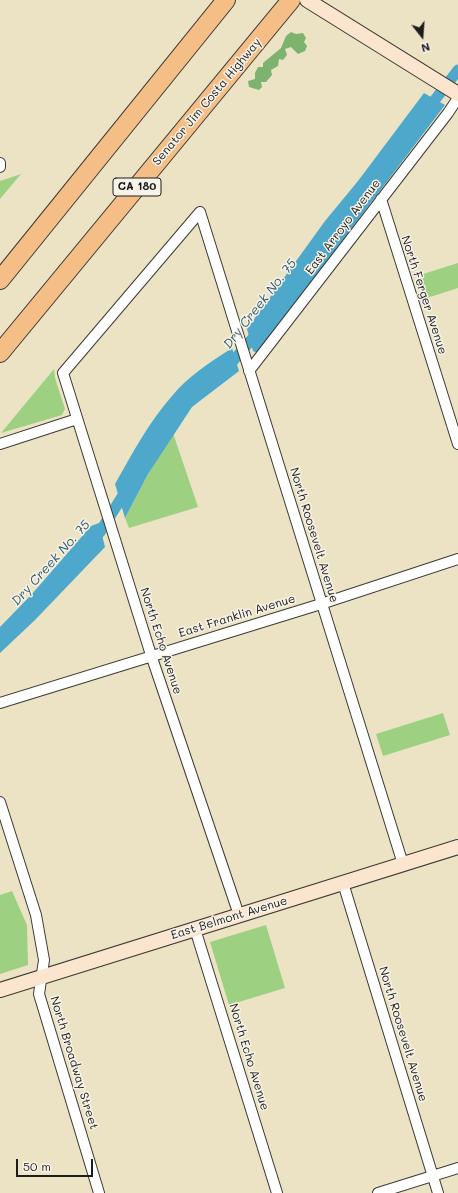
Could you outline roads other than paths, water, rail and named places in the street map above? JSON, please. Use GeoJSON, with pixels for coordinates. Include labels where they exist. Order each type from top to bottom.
{"type":"FeatureCollection","features":[{"type":"Feature","properties":{"kind":"highway"},"geometry":{"type":"LineString","coordinates":[[0,280],[226,0]]}},
{"type":"Feature","properties":{"kind":"highway","name":"Senator Jim Costa Highway"},"geometry":{"type":"LineString","coordinates":[[0,353],[292,0]]}},
{"type":"Feature","properties":{"kind":"main road"},"geometry":{"type":"LineString","coordinates":[[307,0],[458,94]]}},
{"type":"Feature","properties":{"kind":"main road","name":"East Belmont Avenue"},"geometry":{"type":"LineString","coordinates":[[0,990],[458,847]]}},
{"type":"Feature","properties":{"kind":"street","name":"East Arroyo Avenue"},"geometry":{"type":"LineString","coordinates":[[249,371],[458,98]]}},
{"type":"Feature","properties":{"kind":"street","name":"North Ferger Avenue"},"geometry":{"type":"LineString","coordinates":[[380,199],[458,444]]}},
{"type":"Feature","properties":{"kind":"street","name":"North Roosevelt Avenue"},"geometry":{"type":"LineString","coordinates":[[63,373],[200,212],[403,864]]}},
{"type":"Feature","properties":{"kind":"street","name":"North Echo Avenue"},"geometry":{"type":"LineString","coordinates":[[63,373],[151,656],[239,915]]}},
{"type":"Feature","properties":{"kind":"street"},"geometry":{"type":"LineString","coordinates":[[0,444],[77,419]]}},
{"type":"Feature","properties":{"kind":"street","name":"East Franklin Avenue"},"geometry":{"type":"LineString","coordinates":[[0,703],[321,604],[458,559]]}},
{"type":"Feature","properties":{"kind":"street","name":"North Broadway Street"},"geometry":{"type":"LineString","coordinates":[[0,802],[36,915],[44,960],[43,977],[39,994],[99,1193]]}},
{"type":"Feature","properties":{"kind":"street","name":"North Roosevelt Avenue"},"geometry":{"type":"LineString","coordinates":[[342,883],[438,1193]]}},
{"type":"Feature","properties":{"kind":"street","name":"North Echo Avenue"},"geometry":{"type":"LineString","coordinates":[[195,929],[277,1193]]}},
{"type":"Feature","properties":{"kind":"street"},"geometry":{"type":"LineString","coordinates":[[378,1193],[458,1168]]}},
{"type":"Feature","properties":{"kind":"water"},"geometry":{"type":"Polygon","coordinates":[[[424,93],[445,105],[257,353],[253,351],[247,329],[325,221],[358,181],[424,93]]]}},
{"type":"Feature","properties":{"kind":"water"},"geometry":{"type":"Polygon","coordinates":[[[232,348],[239,371],[192,407],[148,474],[125,518],[115,484],[141,438],[156,416],[185,382],[232,348]]]}},
{"type":"Feature","properties":{"kind":"water"},"geometry":{"type":"Polygon","coordinates":[[[99,523],[105,547],[35,620],[0,653],[0,627],[32,594],[91,526],[99,523]]]}},
{"type":"Feature","properties":{"kind":"waterway","name":"Dry Creek No. 75"},"geometry":{"type":"LineString","coordinates":[[427,110],[458,70]]}},
{"type":"Feature","properties":{"kind":"waterway","name":"Dry Creek No. 75"},"geometry":{"type":"LineString","coordinates":[[225,368],[259,331]]}},
{"type":"Feature","properties":{"kind":"waterway","name":"Dry Creek No. 75"},"geometry":{"type":"LineString","coordinates":[[92,540],[100,532],[127,489]]}}]}
